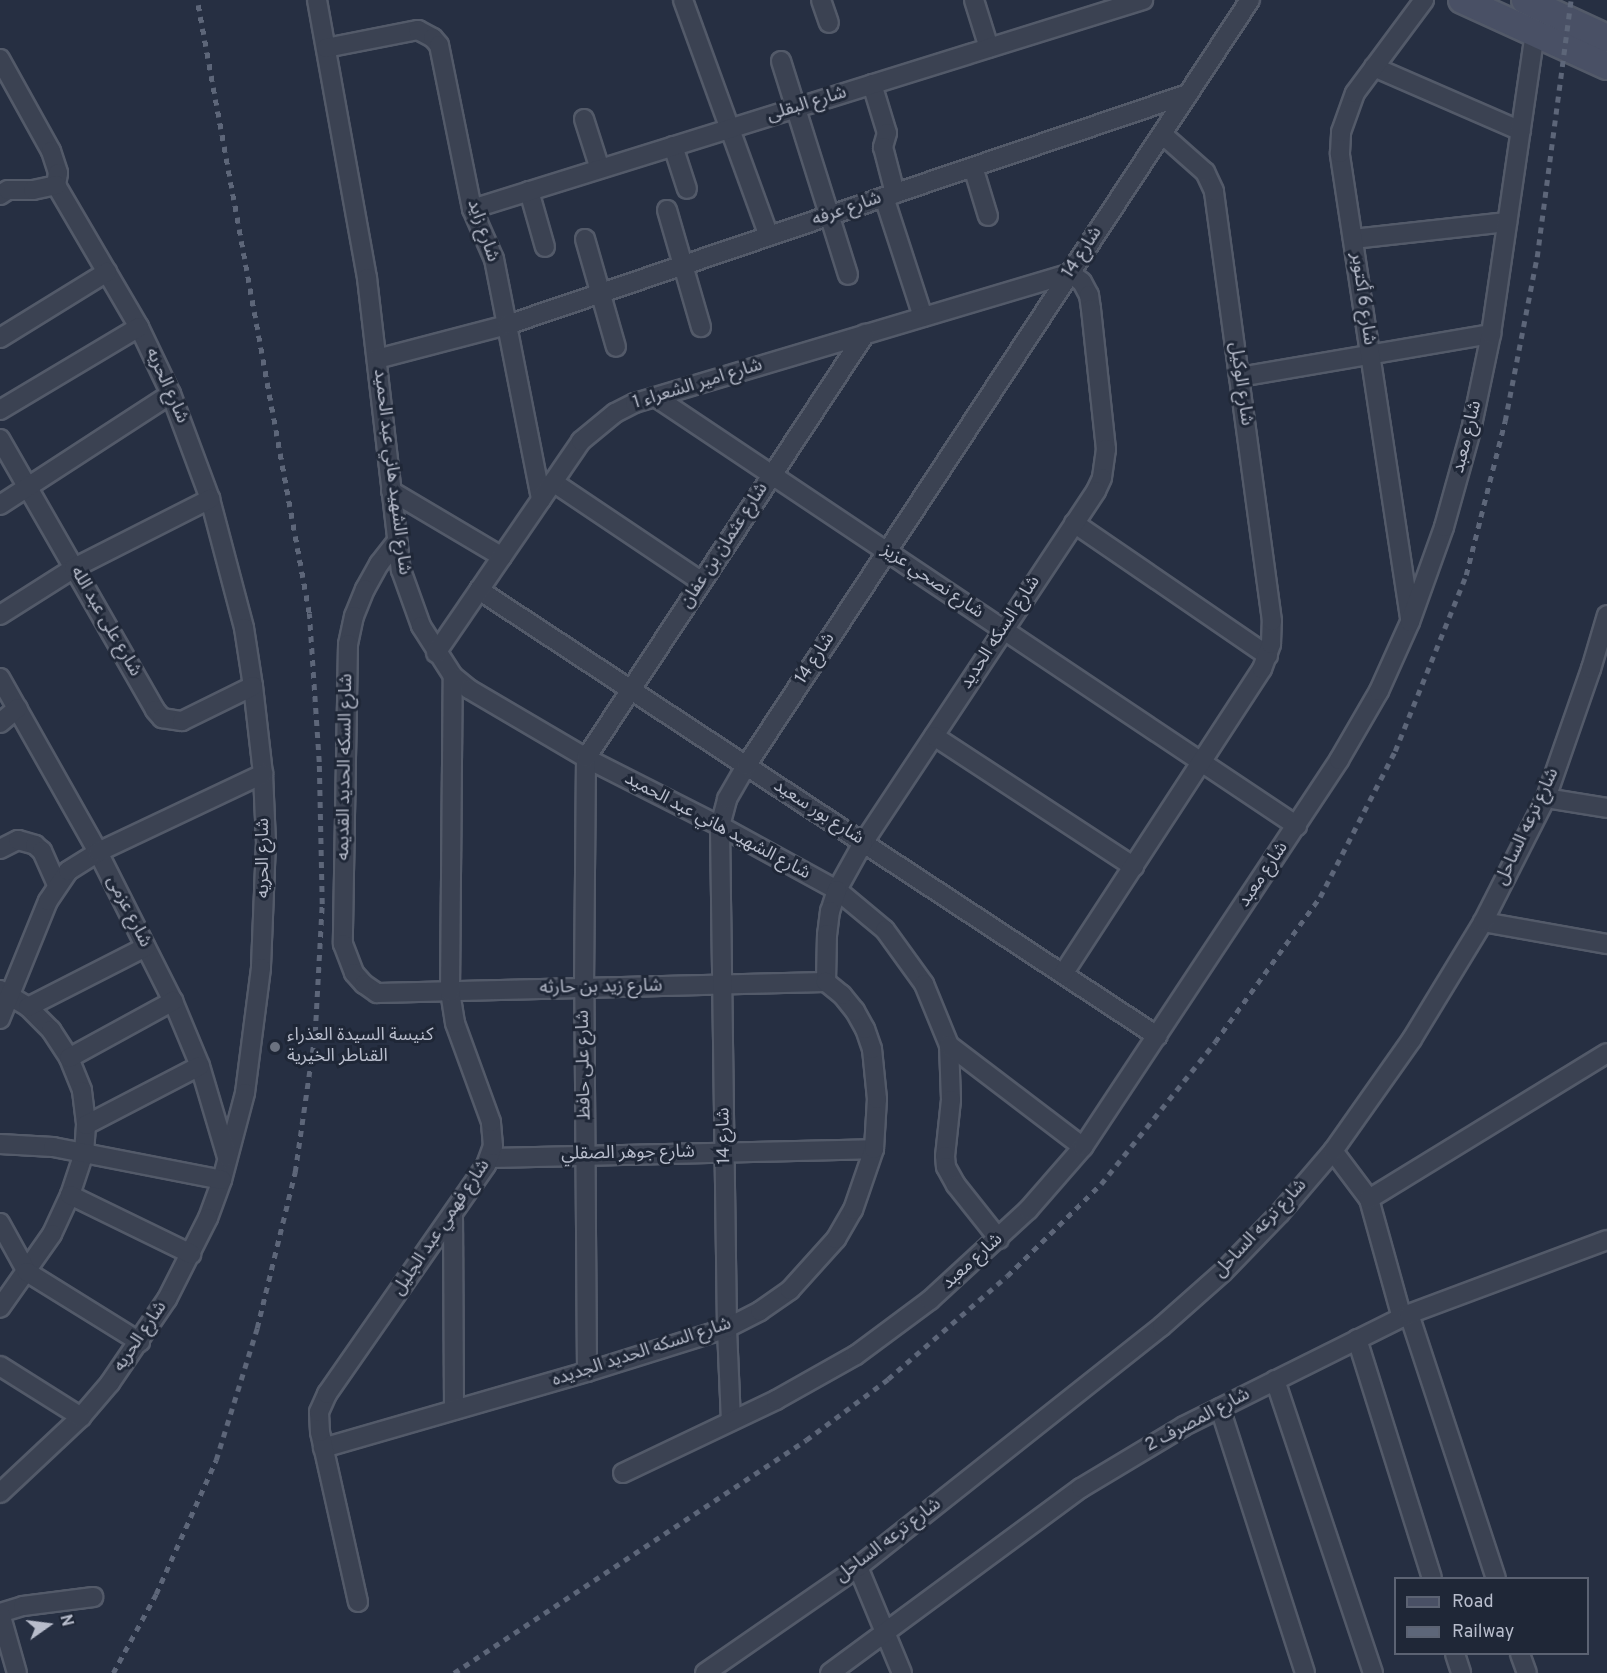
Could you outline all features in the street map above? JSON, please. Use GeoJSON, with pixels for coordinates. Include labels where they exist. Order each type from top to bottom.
{"type":"FeatureCollection","features":[{"type":"Feature","properties":{"kind":"main road"},"geometry":{"type":"LineString","coordinates":[[1462,0],[1607,66]]}},
{"type":"Feature","properties":{"kind":"main road"},"geometry":{"type":"LineString","coordinates":[[1525,0],[1607,38]]}},
{"type":"Feature","properties":{"kind":"street","name":"شارع الشهيد هاني عبد الحميد"},"geometry":{"type":"LineString","coordinates":[[317,0],[355,198],[377,359],[401,570],[410,598],[436,652],[453,676],[469,689],[586,758],[720,826],[837,890],[877,923],[906,956],[924,984],[949,1045]]}},
{"type":"Feature","properties":{"kind":"street"},"geometry":{"type":"LineString","coordinates":[[682,0],[769,236]]}},
{"type":"Feature","properties":{"kind":"street"},"geometry":{"type":"LineString","coordinates":[[821,0],[829,22]]}},
{"type":"Feature","properties":{"kind":"street"},"geometry":{"type":"LineString","coordinates":[[974,0],[989,48]]}},
{"type":"Feature","properties":{"kind":"street","name":"شارع البقلى"},"geometry":{"type":"LineString","coordinates":[[472,209],[1143,0]]}},
{"type":"Feature","properties":{"kind":"street","name":"شارع 14"},"geometry":{"type":"LineString","coordinates":[[731,1421],[727,1328],[720,826],[727,799],[746,766],[1250,0]]}},
{"type":"Feature","properties":{"kind":"street","name":"شارع 6 أكتوبر"},"geometry":{"type":"LineString","coordinates":[[1410,622],[1340,153],[1341,132],[1355,93],[1424,0]]}},
{"type":"Feature","properties":{"kind":"street","name":"شارع زايد"},"geometry":{"type":"LineString","coordinates":[[326,48],[409,30],[426,33],[433,38],[441,54],[472,209],[494,259],[541,499]]}},
{"type":"Feature","properties":{"kind":"street","name":"شارع معبد"},"geometry":{"type":"LineString","coordinates":[[623,1473],[816,1378],[875,1342],[930,1300],[999,1239],[1057,1179],[1083,1147],[1339,760],[1379,691],[1410,622],[1447,516],[1471,430],[1491,334],[1535,32]]}},
{"type":"Feature","properties":{"kind":"street","name":"شارع الحريه"},"geometry":{"type":"LineString","coordinates":[[0,59],[51,151],[57,174],[57,185],[139,327],[171,394],[210,500],[244,628],[263,774],[266,842],[261,968],[245,1093],[222,1180],[191,1254],[140,1342],[81,1417],[3,1485]]}},
{"type":"Feature","properties":{"kind":"street"},"geometry":{"type":"LineString","coordinates":[[781,61],[848,275]]}},
{"type":"Feature","properties":{"kind":"street"},"geometry":{"type":"LineString","coordinates":[[1374,67],[1521,131]]}},
{"type":"Feature","properties":{"kind":"street"},"geometry":{"type":"LineString","coordinates":[[872,84],[887,133],[883,147],[889,195],[922,317]]}},
{"type":"Feature","properties":{"kind":"street","name":"شارع عرفه"},"geometry":{"type":"LineString","coordinates":[[377,359],[507,325],[1188,94]]}},
{"type":"Feature","properties":{"kind":"street"},"geometry":{"type":"LineString","coordinates":[[584,119],[600,169]]}},
{"type":"Feature","properties":{"kind":"street","name":"شارع الوكيل"},"geometry":{"type":"LineString","coordinates":[[1162,134],[1205,172],[1214,191],[1272,621],[1268,656]]}},
{"type":"Feature","properties":{"kind":"street"},"geometry":{"type":"LineString","coordinates":[[673,146],[687,189]]}},
{"type":"Feature","properties":{"kind":"street"},"geometry":{"type":"LineString","coordinates":[[973,167],[988,216]]}},
{"type":"Feature","properties":{"kind":"street"},"geometry":{"type":"LineString","coordinates":[[3,187],[33,190],[57,185]]}},
{"type":"Feature","properties":{"kind":"street"},"geometry":{"type":"LineString","coordinates":[[529,191],[545,247]]}},
{"type":"Feature","properties":{"kind":"street"},"geometry":{"type":"LineString","coordinates":[[667,210],[700,327]]}},
{"type":"Feature","properties":{"kind":"street"},"geometry":{"type":"LineString","coordinates":[[1353,239],[1508,222]]}},
{"type":"Feature","properties":{"kind":"street"},"geometry":{"type":"LineString","coordinates":[[585,239],[616,347]]}},
{"type":"Feature","properties":{"kind":"street"},"geometry":{"type":"LineString","coordinates":[[0,338],[107,272]]}},
{"type":"Feature","properties":{"kind":"street","name":"شارع امير الشعراء 1"},"geometry":{"type":"LineString","coordinates":[[436,652],[581,441],[597,425],[615,413],[865,334],[1070,273]]}},
{"type":"Feature","properties":{"kind":"street","name":"شارع السكه الحديد"},"geometry":{"type":"LineString","coordinates":[[826,982],[827,934],[830,911],[837,890],[863,843],[1102,478],[1106,449],[1089,295],[1082,282],[1070,273]]}},
{"type":"Feature","properties":{"kind":"street"},"geometry":{"type":"LineString","coordinates":[[0,410],[139,327]]}},
{"type":"Feature","properties":{"kind":"street","name":"شارع عثمان بن عفان"},"geometry":{"type":"LineString","coordinates":[[586,758],[865,334]]}},
{"type":"Feature","properties":{"kind":"street"},"geometry":{"type":"LineString","coordinates":[[1239,377],[1491,334]]}},
{"type":"Feature","properties":{"kind":"street"},"geometry":{"type":"LineString","coordinates":[[0,505],[171,394]]}},
{"type":"Feature","properties":{"kind":"street","name":"شارع نصحي عزيز"},"geometry":{"type":"LineString","coordinates":[[657,398],[1297,826]]}},
{"type":"Feature","properties":{"kind":"street","name":"شارع على عبد الله"},"geometry":{"type":"LineString","coordinates":[[0,439],[155,710],[162,717],[182,721],[253,686]]}},
{"type":"Feature","properties":{"kind":"street"},"geometry":{"type":"LineString","coordinates":[[553,482],[702,582]]}},
{"type":"Feature","properties":{"kind":"street"},"geometry":{"type":"LineString","coordinates":[[391,491],[502,557]]}},
{"type":"Feature","properties":{"kind":"street"},"geometry":{"type":"LineString","coordinates":[[0,615],[74,568],[210,500]]}},
{"type":"Feature","properties":{"kind":"street"},"geometry":{"type":"LineString","coordinates":[[1063,974],[1262,669],[1268,656],[1074,524]]}},
{"type":"Feature","properties":{"kind":"street","name":"شارع السكه الحديد القديمه"},"geometry":{"type":"LineString","coordinates":[[377,993],[354,973],[342,944],[348,644],[354,616],[364,589],[379,564],[398,541]]}},
{"type":"Feature","properties":{"kind":"street","name":"شارع بور سعيد"},"geometry":{"type":"LineString","coordinates":[[479,590],[1157,1036]]}},
{"type":"Feature","properties":{"kind":"street","name":"شارع ترعه الساحل"},"geometry":{"type":"LineString","coordinates":[[705,1673],[858,1567],[1162,1326],[1223,1272],[1280,1213],[1333,1150],[1412,1039],[1483,922],[1546,798],[1599,671],[1607,615]]}},
{"type":"Feature","properties":{"kind":"street","name":"شارع فهمي عبد الجليل"},"geometry":{"type":"LineString","coordinates":[[358,1602],[318,1422],[322,1403],[490,1158],[494,1133],[460,1043],[450,992],[453,676]]}},
{"type":"Feature","properties":{"kind":"street","name":"شارع عزمى"},"geometry":{"type":"LineString","coordinates":[[0,678],[98,852],[173,1001],[200,1066],[228,1160]]}},
{"type":"Feature","properties":{"kind":"street"},"geometry":{"type":"LineString","coordinates":[[0,723],[18,708]]}},
{"type":"Feature","properties":{"kind":"street"},"geometry":{"type":"LineString","coordinates":[[934,736],[1134,867]]}},
{"type":"Feature","properties":{"kind":"street","name":"شارع على حافظ"},"geometry":{"type":"LineString","coordinates":[[586,758],[584,988],[587,1372]]}},
{"type":"Feature","properties":{"kind":"street"},"geometry":{"type":"LineString","coordinates":[[0,1019],[4,992],[57,885],[68,871],[98,852],[263,774]]}},
{"type":"Feature","properties":{"kind":"street"},"geometry":{"type":"LineString","coordinates":[[1546,798],[1607,808]]}},
{"type":"Feature","properties":{"kind":"street"},"geometry":{"type":"LineString","coordinates":[[0,849],[18,840],[35,845],[42,851],[57,885]]}},
{"type":"Feature","properties":{"kind":"street"},"geometry":{"type":"LineString","coordinates":[[1483,922],[1607,944]]}},
{"type":"Feature","properties":{"kind":"street"},"geometry":{"type":"LineString","coordinates":[[28,1007],[146,946]]}},
{"type":"Feature","properties":{"kind":"street","name":"شارع زيد بن حارثه"},"geometry":{"type":"LineString","coordinates":[[377,993],[826,982]]}},
{"type":"Feature","properties":{"kind":"street","name":"شارع السكه الحديد الجديده"},"geometry":{"type":"LineString","coordinates":[[323,1448],[587,1372],[727,1328],[760,1311],[790,1290],[816,1264],[836,1239],[853,1210],[874,1149],[878,1099],[872,1049],[855,1011],[842,995],[826,982]]}},
{"type":"Feature","properties":{"kind":"street"},"geometry":{"type":"LineString","coordinates":[[0,1308],[52,1234],[70,1195],[84,1153],[86,1125],[81,1091],[69,1058],[51,1030],[28,1007],[4,992]]}},
{"type":"Feature","properties":{"kind":"street"},"geometry":{"type":"LineString","coordinates":[[69,1058],[173,1001]]}},
{"type":"Feature","properties":{"kind":"street"},"geometry":{"type":"LineString","coordinates":[[949,1045],[1083,1147]]}},
{"type":"Feature","properties":{"kind":"street"},"geometry":{"type":"LineString","coordinates":[[949,1045],[951,1100],[945,1156],[946,1167],[956,1185],[999,1239]]}},
{"type":"Feature","properties":{"kind":"street"},"geometry":{"type":"LineString","coordinates":[[1369,1199],[1607,1053]]}},
{"type":"Feature","properties":{"kind":"street"},"geometry":{"type":"LineString","coordinates":[[86,1125],[200,1066]]}},
{"type":"Feature","properties":{"kind":"street"},"geometry":{"type":"LineString","coordinates":[[0,1144],[53,1147],[222,1180]]}},
{"type":"Feature","properties":{"kind":"street","name":"شارع جوهر الصقلي"},"geometry":{"type":"LineString","coordinates":[[490,1158],[874,1149]]}},
{"type":"Feature","properties":{"kind":"street"},"geometry":{"type":"LineString","coordinates":[[1333,1150],[1369,1199],[1405,1316],[1496,1577]]}},
{"type":"Feature","properties":{"kind":"street"},"geometry":{"type":"LineString","coordinates":[[70,1195],[191,1254]]}},
{"type":"Feature","properties":{"kind":"street"},"geometry":{"type":"LineString","coordinates":[[453,1214],[454,1410]]}},
{"type":"Feature","properties":{"kind":"street"},"geometry":{"type":"LineString","coordinates":[[1,1227],[27,1272],[140,1342]]}},
{"type":"Feature","properties":{"kind":"street","name":"شارع المصرف 2"},"geometry":{"type":"LineString","coordinates":[[830,1673],[1082,1488],[1149,1446],[1405,1316],[1607,1240]]}},
{"type":"Feature","properties":{"kind":"street"},"geometry":{"type":"LineString","coordinates":[[1358,1339],[1432,1577]]}},
{"type":"Feature","properties":{"kind":"street"},"geometry":{"type":"LineString","coordinates":[[0,1366],[81,1417]]}},
{"type":"Feature","properties":{"kind":"street"},"geometry":{"type":"LineString","coordinates":[[1275,1380],[1373,1673]]}},
{"type":"Feature","properties":{"kind":"street"},"geometry":{"type":"LineString","coordinates":[[1220,1408],[1305,1673]]}},
{"type":"Feature","properties":{"kind":"street"},"geometry":{"type":"LineString","coordinates":[[858,1567],[902,1673]]}},
{"type":"Feature","properties":{"kind":"street"},"geometry":{"type":"LineString","coordinates":[[17,1673],[0,1613],[23,1606],[93,1597]]}},
{"type":"Feature","properties":{"kind":"street"},"geometry":{"type":"LineString","coordinates":[[1456,1655],[1461,1673]]}},
{"type":"Feature","properties":{"kind":"street"},"geometry":{"type":"LineString","coordinates":[[1521,1655],[1527,1673]]}},
{"type":"Feature","properties":{"kind":"railway"},"geometry":{"type":"LineString","coordinates":[[113,1673],[156,1594],[216,1460],[257,1328],[295,1172],[315,1033],[322,904],[319,762],[309,613],[197,0]]}},
{"type":"Feature","properties":{"kind":"railway"},"geometry":{"type":"LineString","coordinates":[[454,1673],[806,1440],[888,1379],[1007,1276],[1101,1184],[1215,1042],[1320,897],[1395,751],[1466,575],[1505,421],[1537,257],[1571,0]]}},
{"type":"Feature","properties":{"kind":"place","name":"كنيسة السيدة العذراء القناطر الخيرية"},"geometry":{"type":"Point","coordinates":[275,1047]}}]}
